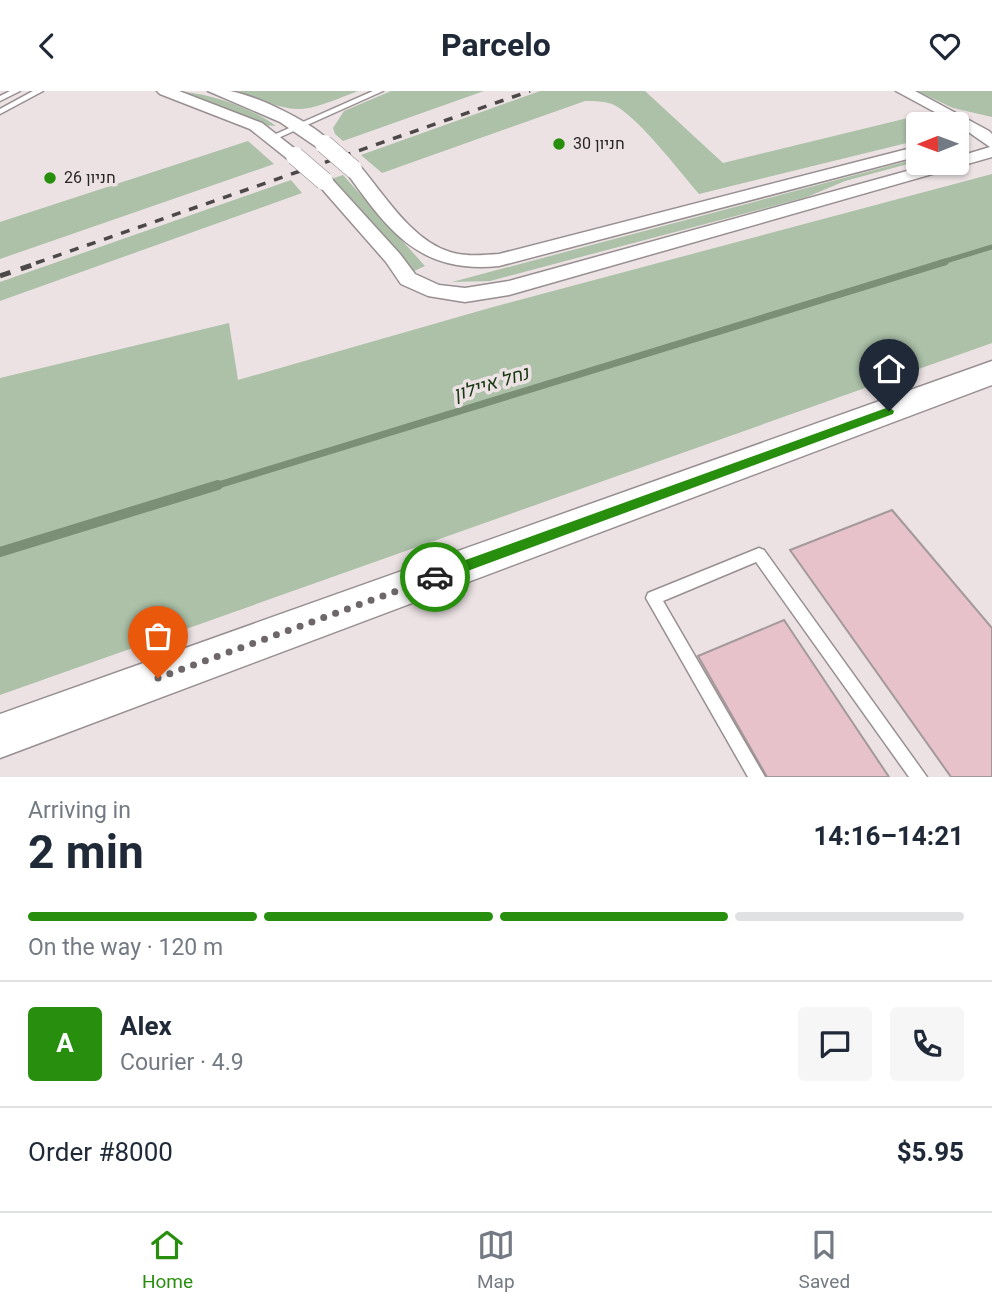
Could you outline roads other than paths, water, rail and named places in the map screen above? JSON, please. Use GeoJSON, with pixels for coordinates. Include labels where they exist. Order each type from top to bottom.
{"type":"FeatureCollection","features":[{"type":"Feature","properties":{"kind":"main road"},"geometry":{"type":"LineString","coordinates":[[0,736],[992,373]]}},
{"type":"Feature","properties":{"kind":"street"},"geometry":{"type":"LineString","coordinates":[[165,91],[234,117],[273,137],[324,181],[393,258],[408,279],[435,291],[465,295],[509,288],[909,175]]}},
{"type":"Feature","properties":{"kind":"street"},"geometry":{"type":"LineString","coordinates":[[216,91],[277,113],[300,125],[353,169],[422,247],[439,256],[474,262],[499,260],[906,154]]}},
{"type":"Feature","properties":{"kind":"street"},"geometry":{"type":"LineString","coordinates":[[906,92],[935,112]]}},
{"type":"Feature","properties":{"kind":"street"},"geometry":{"type":"LineString","coordinates":[[970,129],[991,138]]}},
{"type":"Feature","properties":{"kind":"street"},"geometry":{"type":"LineString","coordinates":[[970,138],[991,138]]}},
{"type":"Feature","properties":{"kind":"street"},"geometry":{"type":"LineString","coordinates":[[970,152],[991,138]]}},
{"type":"Feature","properties":{"kind":"lane"},"geometry":{"type":"LineString","coordinates":[[0,99],[16,91]]}},
{"type":"Feature","properties":{"kind":"lane"},"geometry":{"type":"LineString","coordinates":[[0,112],[39,91]]}},
{"type":"Feature","properties":{"kind":"lane"},"geometry":{"type":"LineString","coordinates":[[273,137],[379,91]]}},
{"type":"Feature","properties":{"kind":"lane"},"geometry":{"type":"LineString","coordinates":[[757,777],[653,598],[759,554],[919,777]]}},
{"type":"Feature","properties":{"kind":"waterway","name":"נחל איילון"},"geometry":{"type":"LineString","coordinates":[[939,263],[992,247]]}},
{"type":"Feature","properties":{"kind":"waterway","name":"נחל איילון"},"geometry":{"type":"LineString","coordinates":[[212,487],[945,262]]}},
{"type":"Feature","properties":{"kind":"waterway","name":"נחל איילון"},"geometry":{"type":"LineString","coordinates":[[0,552],[218,485]]}},
{"type":"Feature","properties":{"kind":"railway"},"geometry":{"type":"LineString","coordinates":[[36,263],[530,91]]}},
{"type":"Feature","properties":{"kind":"railway"},"geometry":{"type":"LineString","coordinates":[[0,276],[41,262]]}},
{"type":"Feature","properties":{"kind":"place","name":"חניון 30"},"geometry":{"type":"Point","coordinates":[559,144]}},
{"type":"Feature","properties":{"kind":"place","name":"חניון 26"},"geometry":{"type":"Point","coordinates":[50,178]}}]}
